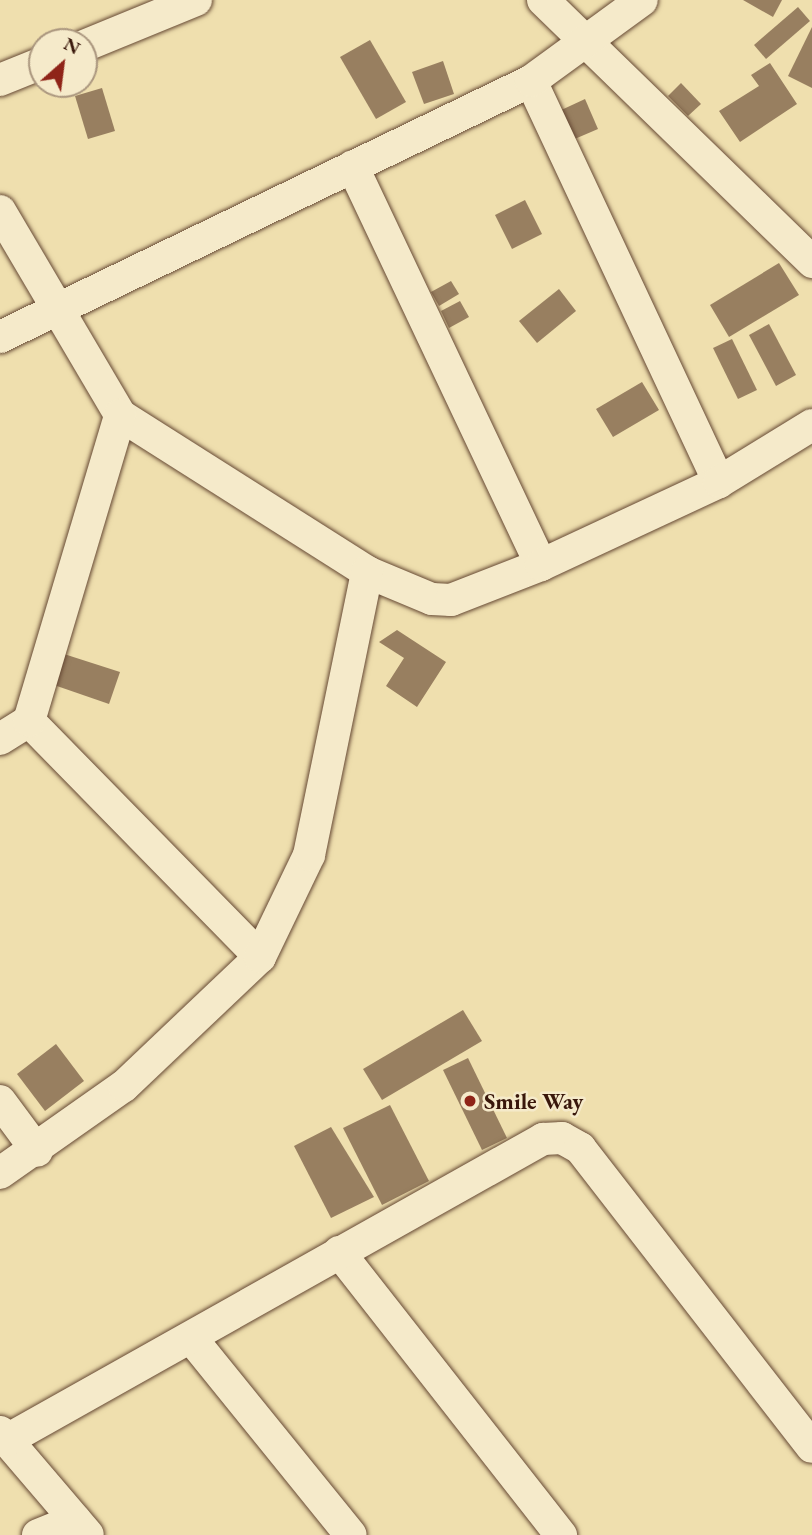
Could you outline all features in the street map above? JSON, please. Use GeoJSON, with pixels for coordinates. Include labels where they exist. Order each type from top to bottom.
{"type":"FeatureCollection","features":[{"type":"Feature","properties":{"kind":"street"},"geometry":{"type":"LineString","coordinates":[[98,40],[196,0]]}},
{"type":"Feature","properties":{"kind":"street"},"geometry":{"type":"LineString","coordinates":[[542,0],[812,262]]}},
{"type":"Feature","properties":{"kind":"street"},"geometry":{"type":"LineString","coordinates":[[0,337],[58,313],[352,166],[531,81],[589,44],[642,0]]}},
{"type":"Feature","properties":{"kind":"street"},"geometry":{"type":"LineString","coordinates":[[0,80],[28,69]]}},
{"type":"Feature","properties":{"kind":"street"},"geometry":{"type":"LineString","coordinates":[[531,81],[719,482]]}},
{"type":"Feature","properties":{"kind":"street"},"geometry":{"type":"LineString","coordinates":[[352,166],[541,565]]}},
{"type":"Feature","properties":{"kind":"street"},"geometry":{"type":"LineString","coordinates":[[0,211],[120,415],[366,572],[432,599],[451,600],[541,565],[719,482],[812,425]]}},
{"type":"Feature","properties":{"kind":"street"},"geometry":{"type":"LineString","coordinates":[[0,740],[29,720],[120,415]]}},
{"type":"Feature","properties":{"kind":"street"},"geometry":{"type":"LineString","coordinates":[[0,1173],[37,1151],[124,1086],[260,957],[309,855],[366,572]]}},
{"type":"Feature","properties":{"kind":"street"},"geometry":{"type":"LineString","coordinates":[[29,720],[260,957]]}},
{"type":"Feature","properties":{"kind":"street"},"geometry":{"type":"LineString","coordinates":[[0,1101],[37,1151]]}},
{"type":"Feature","properties":{"kind":"street"},"geometry":{"type":"LineString","coordinates":[[82,1527],[3,1436],[192,1339],[339,1252],[543,1139],[562,1138],[580,1148],[812,1447]]}},
{"type":"Feature","properties":{"kind":"street"},"geometry":{"type":"LineString","coordinates":[[339,1252],[561,1535]]}},
{"type":"Feature","properties":{"kind":"street"},"geometry":{"type":"LineString","coordinates":[[192,1339],[351,1535]]}},
{"type":"Feature","properties":{"kind":"street"},"geometry":{"type":"LineString","coordinates":[[38,1535],[82,1527]]}},
{"type":"Feature","properties":{"kind":"building"},"geometry":{"type":"Polygon","coordinates":[[[743,0],[782,0],[773,17],[743,0]]]}},
{"type":"Feature","properties":{"kind":"building"},"geometry":{"type":"Polygon","coordinates":[[[798,7],[810,21],[766,59],[754,45],[798,7]]]}},
{"type":"Feature","properties":{"kind":"building"},"geometry":{"type":"Polygon","coordinates":[[[812,27],[812,88],[788,76],[812,27]]]}},
{"type":"Feature","properties":{"kind":"building"},"geometry":{"type":"Polygon","coordinates":[[[370,40],[406,102],[376,119],[340,57],[370,40]]]}},
{"type":"Feature","properties":{"kind":"building"},"geometry":{"type":"Polygon","coordinates":[[[443,61],[454,94],[424,104],[412,72],[443,61]]]}},
{"type":"Feature","properties":{"kind":"building"},"geometry":{"type":"Polygon","coordinates":[[[770,63],[797,104],[740,142],[719,111],[759,86],[751,75],[770,63]]]}},
{"type":"Feature","properties":{"kind":"building"},"geometry":{"type":"Polygon","coordinates":[[[681,83],[701,104],[688,116],[668,96],[681,83]]]}},
{"type":"Feature","properties":{"kind":"building"},"geometry":{"type":"Polygon","coordinates":[[[102,88],[115,131],[88,139],[76,98],[98,98],[98,89],[102,88]]]}},
{"type":"Feature","properties":{"kind":"building"},"geometry":{"type":"Polygon","coordinates":[[[585,99],[598,129],[570,141],[557,112],[585,99]]]}},
{"type":"Feature","properties":{"kind":"building"},"geometry":{"type":"Polygon","coordinates":[[[525,200],[542,234],[512,249],[495,215],[525,200]]]}},
{"type":"Feature","properties":{"kind":"building"},"geometry":{"type":"Polygon","coordinates":[[[779,263],[799,295],[729,337],[710,305],[779,263]]]}},
{"type":"Feature","properties":{"kind":"building"},"geometry":{"type":"Polygon","coordinates":[[[451,281],[459,294],[439,306],[431,292],[451,281]]]}},
{"type":"Feature","properties":{"kind":"building"},"geometry":{"type":"Polygon","coordinates":[[[559,289],[576,311],[537,343],[519,321],[559,289]]]}},
{"type":"Feature","properties":{"kind":"building"},"geometry":{"type":"Polygon","coordinates":[[[460,301],[469,317],[449,328],[441,311],[460,301]]]}},
{"type":"Feature","properties":{"kind":"building"},"geometry":{"type":"Polygon","coordinates":[[[769,324],[796,375],[776,386],[749,335],[769,324]]]}},
{"type":"Feature","properties":{"kind":"building"},"geometry":{"type":"Polygon","coordinates":[[[732,339],[757,390],[738,399],[713,348],[732,339]]]}},
{"type":"Feature","properties":{"kind":"building"},"geometry":{"type":"Polygon","coordinates":[[[642,382],[659,410],[613,437],[596,409],[642,382]]]}},
{"type":"Feature","properties":{"kind":"building"},"geometry":{"type":"Polygon","coordinates":[[[397,630],[446,662],[417,707],[386,686],[404,658],[379,642],[397,630]]]}},
{"type":"Feature","properties":{"kind":"building"},"geometry":{"type":"Polygon","coordinates":[[[64,654],[120,672],[109,704],[54,685],[64,654]]]}},
{"type":"Feature","properties":{"kind":"building"},"geometry":{"type":"Polygon","coordinates":[[[463,1010],[482,1041],[382,1100],[363,1069],[463,1010]]]}},
{"type":"Feature","properties":{"kind":"building"},"geometry":{"type":"Polygon","coordinates":[[[56,1044],[84,1081],[45,1111],[17,1074],[56,1044]]]}},
{"type":"Feature","properties":{"kind":"building"},"geometry":{"type":"Polygon","coordinates":[[[468,1058],[507,1138],[482,1150],[443,1070],[468,1058]]]}},
{"type":"Feature","properties":{"kind":"building"},"geometry":{"type":"Polygon","coordinates":[[[390,1105],[429,1181],[382,1205],[343,1128],[390,1105]]]}},
{"type":"Feature","properties":{"kind":"building"},"geometry":{"type":"Polygon","coordinates":[[[331,1127],[374,1197],[331,1218],[294,1146],[331,1127]]]}},
{"type":"Feature","properties":{"kind":"place","name":"Smile Way"},"geometry":{"type":"Point","coordinates":[470,1101]}}]}
